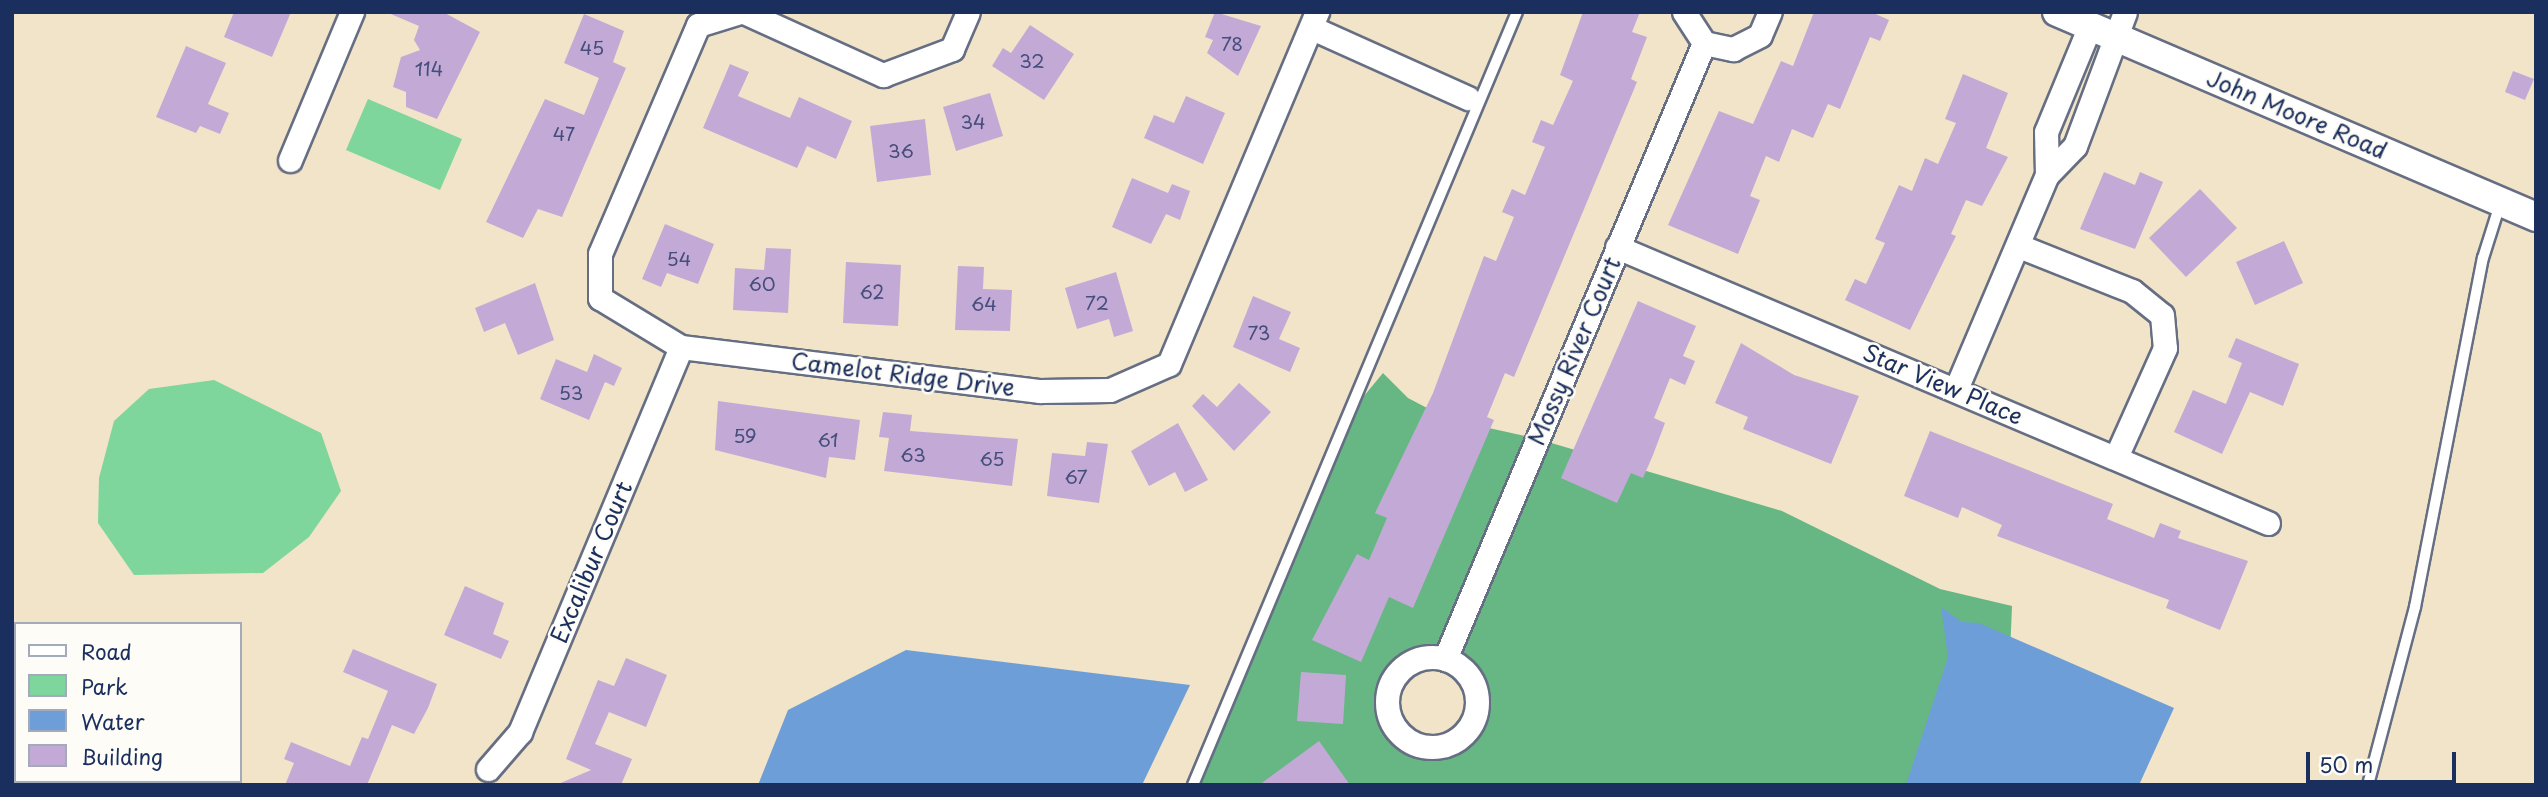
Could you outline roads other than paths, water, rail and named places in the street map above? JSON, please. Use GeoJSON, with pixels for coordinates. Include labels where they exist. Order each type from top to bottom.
{"type":"FeatureCollection","features":[{"type":"Feature","properties":{"kind":"street"},"geometry":{"type":"LineString","coordinates":[[290,160],[352,12]]}},
{"type":"Feature","properties":{"kind":"street","name":"Camelot Ridge Drive"},"geometry":{"type":"LineString","coordinates":[[968,12],[951,49],[883,75],[742,12],[698,25],[600,254],[600,298],[681,347],[1040,391],[1110,390],[1169,364],[1315,20]]}},
{"type":"Feature","properties":{"kind":"street"},"geometry":{"type":"LineString","coordinates":[[1684,12],[1704,43],[1718,49],[1747,44],[1770,12]]}},
{"type":"Feature","properties":{"kind":"street","name":"John Moore Road"},"geometry":{"type":"LineString","coordinates":[[2057,12],[2090,26],[2123,25],[2536,217]]}},
{"type":"Feature","properties":{"kind":"street"},"geometry":{"type":"LineString","coordinates":[[1315,20],[1468,98]]}},
{"type":"Feature","properties":{"kind":"street"},"geometry":{"type":"LineString","coordinates":[[1956,389],[2047,175],[2075,146],[2123,25]]}},
{"type":"Feature","properties":{"kind":"street"},"geometry":{"type":"LineString","coordinates":[[2047,175],[2046,132],[2090,26]]}},
{"type":"Feature","properties":{"kind":"street","name":"Mossy River Court"},"geometry":{"type":"LineString","coordinates":[[1445,659],[1704,43]]}},
{"type":"Feature","properties":{"kind":"street"},"geometry":{"type":"LineString","coordinates":[[2057,104],[2087,117]]}},
{"type":"Feature","properties":{"kind":"street"},"geometry":{"type":"LineString","coordinates":[[2019,246],[2132,291],[2162,315],[2165,348],[2116,457]]}},
{"type":"Feature","properties":{"kind":"street","name":"Star View Place"},"geometry":{"type":"LineString","coordinates":[[1617,247],[2268,523]]}},
{"type":"Feature","properties":{"kind":"street","name":"Excalibur Court"},"geometry":{"type":"LineString","coordinates":[[488,769],[520,732],[681,347]]}},
{"type":"Feature","properties":{"kind":"lane"},"geometry":{"type":"LineString","coordinates":[[1193,785],[1517,12]]}},
{"type":"Feature","properties":{"kind":"lane"},"geometry":{"type":"LineString","coordinates":[[2368,785],[2415,607],[2483,258],[2501,202]]}},
{"type":"Feature","properties":{"kind":"water"},"geometry":{"type":"Polygon","coordinates":[[[1941,607],[1962,622],[1979,623],[2174,708],[2139,785],[1906,785],[1948,657],[1941,607]]]}},
{"type":"Feature","properties":{"kind":"water"},"geometry":{"type":"Polygon","coordinates":[[[906,650],[1190,685],[1142,785],[758,785],[788,710],[906,650]]]}}]}
